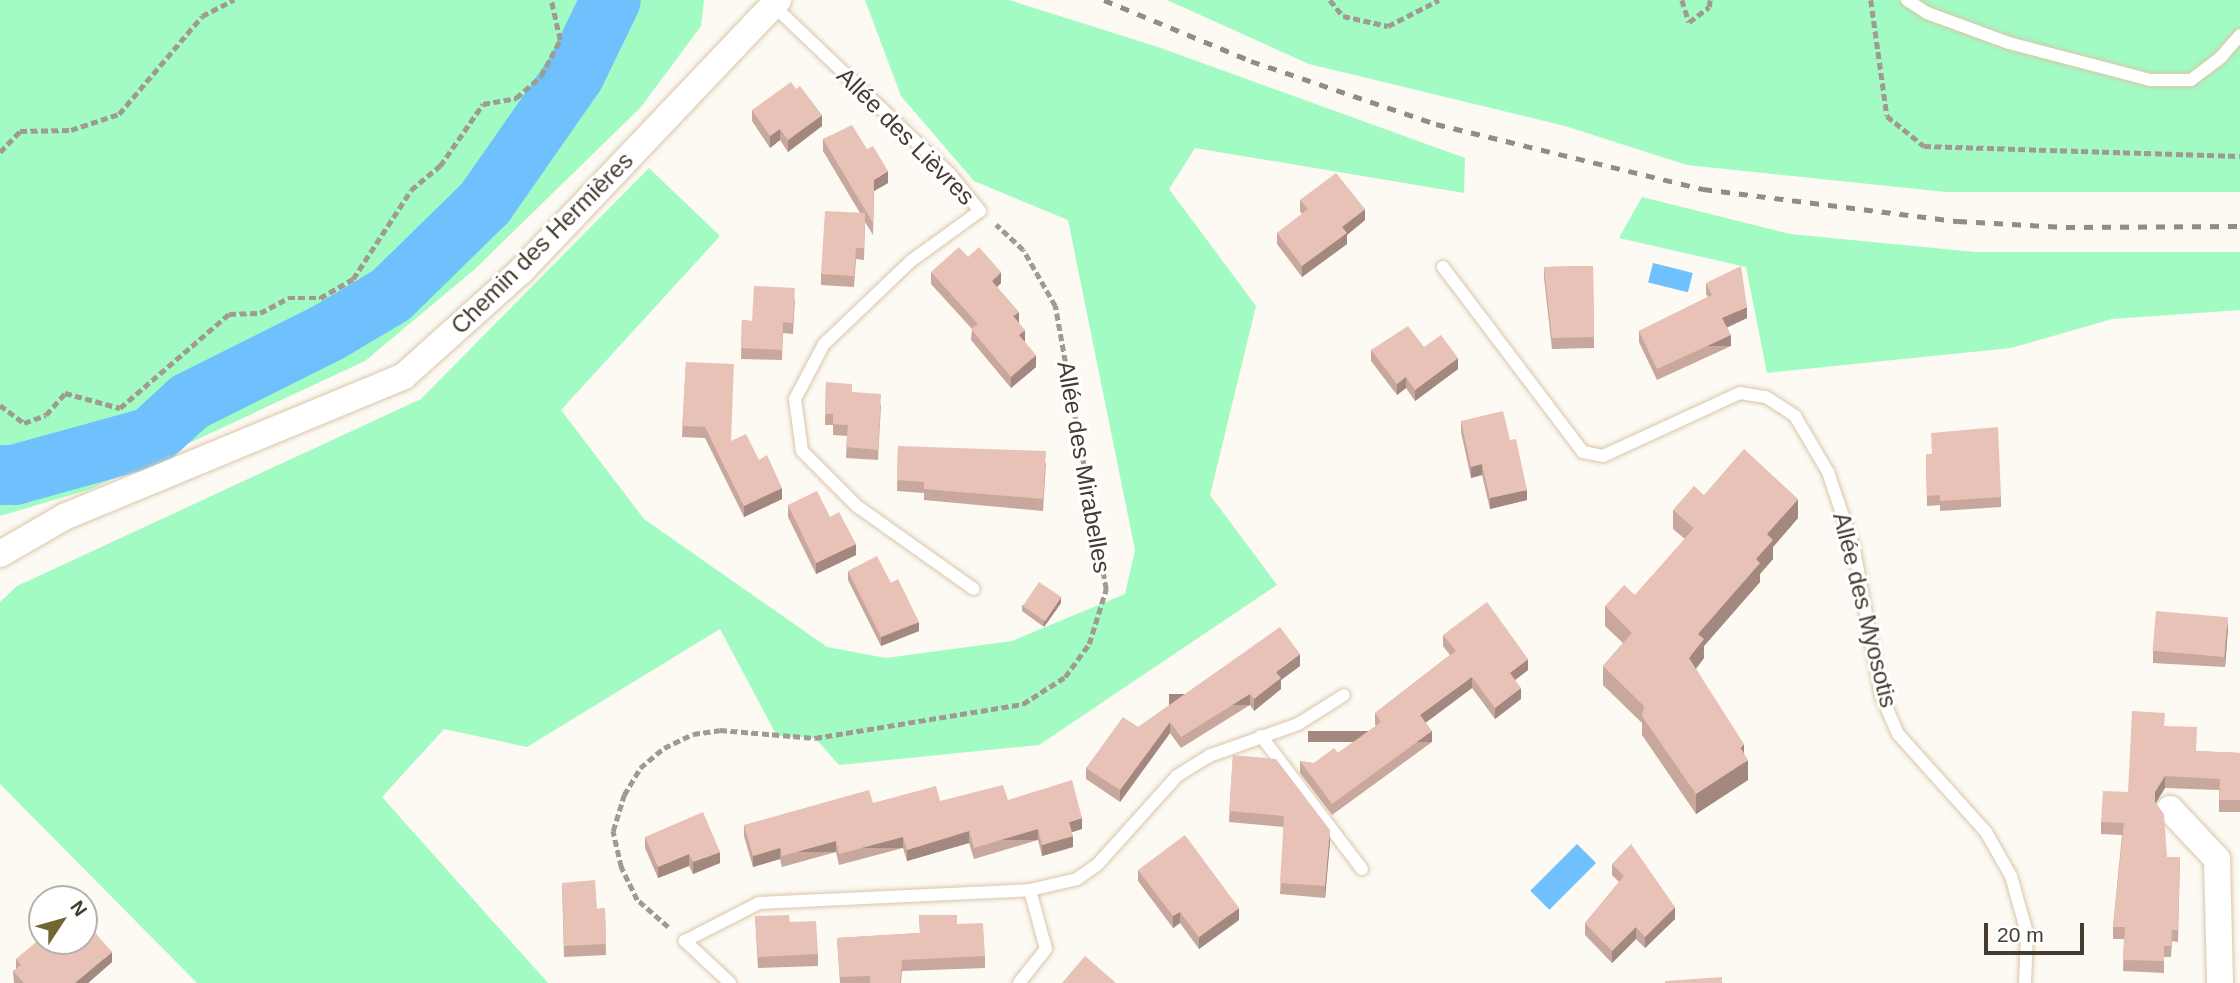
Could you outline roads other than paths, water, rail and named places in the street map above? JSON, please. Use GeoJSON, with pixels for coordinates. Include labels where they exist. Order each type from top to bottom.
{"type":"FeatureCollection","features":[{"type":"Feature","properties":{"kind":"street","name":"Chemin des Hermières"},"geometry":{"type":"LineString","coordinates":[[0,554],[64,517],[404,376],[520,272],[776,3]]}},
{"type":"Feature","properties":{"kind":"street"},"geometry":{"type":"LineString","coordinates":[[2170,809],[2217,859],[2220,983]]}},
{"type":"Feature","properties":{"kind":"lane"},"geometry":{"type":"LineString","coordinates":[[1907,0],[1927,13],[2009,43],[2150,80],[2191,80],[2221,57],[2240,34]]}},
{"type":"Feature","properties":{"kind":"lane","name":"Allée des Lièvres"},"geometry":{"type":"LineString","coordinates":[[776,3],[949,173],[980,211],[911,261],[824,344],[795,398],[802,452],[857,506],[974,589]]}},
{"type":"Feature","properties":{"kind":"lane","name":"Allée des Myosotis"},"geometry":{"type":"LineString","coordinates":[[1443,267],[1583,452],[1603,456],[1740,393],[1766,397],[1795,416],[1828,472],[1854,549],[1881,695],[1898,734],[1986,832],[2011,876],[2027,933],[2025,983]]}},
{"type":"Feature","properties":{"kind":"lane"},"geometry":{"type":"LineString","coordinates":[[730,983],[685,941],[759,903],[1030,890],[1077,879],[1097,865],[1177,776],[1209,756],[1298,724],[1344,695]]}},
{"type":"Feature","properties":{"kind":"lane"},"geometry":{"type":"LineString","coordinates":[[1261,736],[1362,869]]}},
{"type":"Feature","properties":{"kind":"lane"},"geometry":{"type":"LineString","coordinates":[[1019,983],[1046,948],[1030,890]]}},
{"type":"Feature","properties":{"kind":"water"},"geometry":{"type":"Polygon","coordinates":[[[1653,263],[1693,273],[1688,292],[1648,282],[1653,263]]]}},
{"type":"Feature","properties":{"kind":"water"},"geometry":{"type":"Polygon","coordinates":[[[1577,844],[1596,863],[1549,910],[1530,891],[1577,844]]]}},
{"type":"Feature","properties":{"kind":"waterway"},"geometry":{"type":"LineString","coordinates":[[0,475],[14,475],[151,437],[189,402],[329,332],[391,295],[485,203],[575,74],[611,0]]}},
{"type":"Feature","properties":{"kind":"railway"},"geometry":{"type":"LineString","coordinates":[[1104,0],[1251,61],[1436,124],[1703,189],[1958,221],[2066,227],[2240,226]]}}]}
